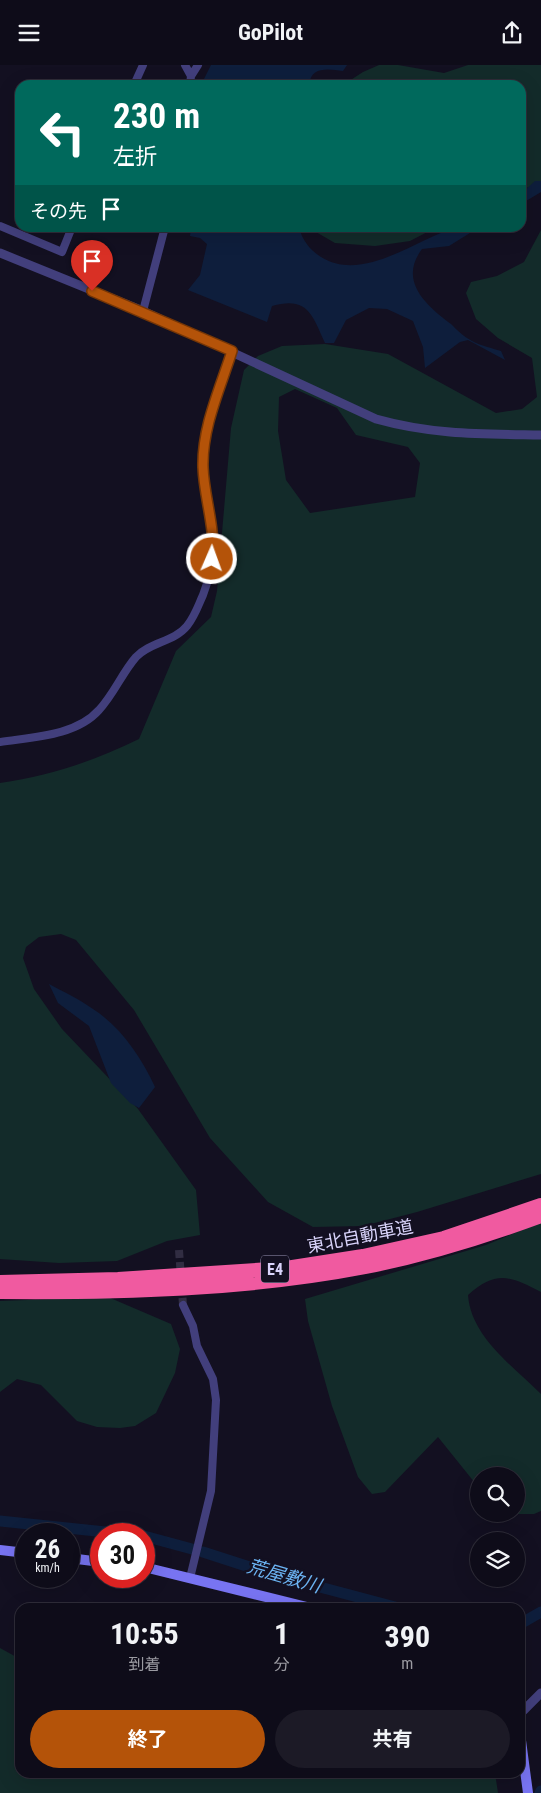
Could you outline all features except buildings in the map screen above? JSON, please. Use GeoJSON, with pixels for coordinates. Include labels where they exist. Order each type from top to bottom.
{"type":"FeatureCollection","features":[{"type":"Feature","properties":{"kind":"highway","name":"東北自動車道"},"geometry":{"type":"LineString","coordinates":[[2,1290],[302,1266],[363,1257],[444,1238],[541,1205]]}},
{"type":"Feature","properties":{"kind":"highway","name":"東北自動車道"},"geometry":{"type":"LineString","coordinates":[[2,1290],[119,1290],[231,1285],[329,1273],[446,1248],[541,1216]]}},
{"type":"Feature","properties":{"kind":"main road"},"geometry":{"type":"LineString","coordinates":[[0,1550],[15,1552]]}},
{"type":"Feature","properties":{"kind":"main road"},"geometry":{"type":"LineString","coordinates":[[155,1570],[291,1603]]}},
{"type":"Feature","properties":{"kind":"main road"},"geometry":{"type":"LineString","coordinates":[[525,1770],[528,1793]]}},
{"type":"Feature","properties":{"kind":"street"},"geometry":{"type":"LineString","coordinates":[[136,80],[143,65]]}},
{"type":"Feature","properties":{"kind":"street"},"geometry":{"type":"LineString","coordinates":[[185,65],[191,76]]}},
{"type":"Feature","properties":{"kind":"street"},"geometry":{"type":"LineString","coordinates":[[191,80],[198,65]]}},
{"type":"Feature","properties":{"kind":"street"},"geometry":{"type":"LineString","coordinates":[[0,226],[62,252],[70,232]]}},
{"type":"Feature","properties":{"kind":"street"},"geometry":{"type":"LineString","coordinates":[[143,311],[164,232]]}},
{"type":"Feature","properties":{"kind":"street"},"geometry":{"type":"LineString","coordinates":[[0,253],[143,311],[232,351],[305,388],[376,419],[404,427],[442,433],[541,435]]}},
{"type":"Feature","properties":{"kind":"street"},"geometry":{"type":"LineString","coordinates":[[0,742],[49,735],[88,719],[108,698],[138,656],[146,649],[180,633],[195,614],[211,570],[214,549],[203,469],[204,445],[232,351]]}},
{"type":"Feature","properties":{"kind":"street"},"geometry":{"type":"LineString","coordinates":[[183,1305],[193,1326],[197,1346],[214,1379],[216,1399],[211,1491],[190,1578]]}},
{"type":"Feature","properties":{"kind":"street"},"geometry":{"type":"LineString","coordinates":[[525,1709],[541,1693]]}},
{"type":"Feature","properties":{"kind":"green space"},"geometry":{"type":"Polygon","coordinates":[[[379,65],[398,65],[444,73],[468,65],[541,65],[541,185],[526,188],[526,80],[351,80],[379,65]]]}},
{"type":"Feature","properties":{"kind":"green space"},"geometry":{"type":"Polygon","coordinates":[[[541,230],[541,1174],[417,1212],[363,1226],[313,1227],[268,1202],[210,1138],[134,1010],[76,940],[61,934],[39,937],[26,947],[23,958],[34,989],[62,1029],[138,1109],[196,1190],[200,1235],[167,1241],[117,1261],[59,1263],[0,1259],[0,783],[71,767],[139,739],[176,651],[211,617],[217,591],[231,428],[244,370],[258,356],[282,346],[325,344],[388,354],[496,413],[522,409],[537,397],[532,358],[498,338],[476,319],[466,293],[471,282],[497,276],[524,262],[541,230]],[[295,389],[279,397],[278,431],[286,480],[310,513],[415,497],[420,463],[408,447],[356,435],[337,408],[295,389]]]}},
{"type":"Feature","properties":{"kind":"green space"},"geometry":{"type":"Polygon","coordinates":[[[316,232],[427,232],[410,241],[375,246],[335,243],[316,232]]]}},
{"type":"Feature","properties":{"kind":"green space"},"geometry":{"type":"Polygon","coordinates":[[[541,1222],[541,1292],[512,1279],[503,1278],[487,1282],[468,1295],[471,1310],[485,1337],[495,1350],[541,1394],[541,1511],[534,1514],[525,1514],[525,1467],[470,1467],[470,1477],[438,1437],[385,1492],[372,1494],[358,1477],[332,1406],[308,1321],[305,1299],[486,1245],[541,1222]]]}},
{"type":"Feature","properties":{"kind":"green space"},"geometry":{"type":"Polygon","coordinates":[[[108,1297],[171,1324],[180,1349],[175,1373],[156,1413],[135,1426],[120,1428],[97,1427],[77,1421],[41,1385],[17,1379],[0,1392],[0,1301],[108,1297]]]}},
{"type":"Feature","properties":{"kind":"green space"},"geometry":{"type":"Polygon","coordinates":[[[0,1648],[15,1656],[15,1778],[496,1778],[498,1793],[0,1793],[0,1648]]]}},
{"type":"Feature","properties":{"kind":"water"},"geometry":{"type":"Polygon","coordinates":[[[211,65],[347,65],[343,71],[321,70],[313,75],[310,80],[204,80],[211,65]]]}},
{"type":"Feature","properties":{"kind":"water"},"geometry":{"type":"Polygon","coordinates":[[[535,181],[541,181],[541,192],[526,201],[526,189],[535,181]]]}},
{"type":"Feature","properties":{"kind":"water"},"geometry":{"type":"Polygon","coordinates":[[[190,232],[301,232],[307,245],[321,257],[337,264],[354,265],[388,257],[444,232],[472,232],[449,246],[422,249],[415,261],[414,282],[418,291],[433,309],[461,333],[475,343],[501,351],[505,360],[468,340],[460,342],[425,368],[423,347],[413,321],[387,309],[369,308],[346,320],[334,343],[325,343],[312,316],[301,306],[284,304],[272,306],[267,322],[188,290],[200,275],[207,244],[200,238],[190,236],[190,232]]]}},
{"type":"Feature","properties":{"kind":"water"},"geometry":{"type":"Polygon","coordinates":[[[49,984],[103,1016],[137,1054],[155,1087],[139,1108],[130,1103],[111,1083],[89,1026],[58,1003],[49,984]]]}},
{"type":"Feature","properties":{"kind":"waterway","name":"荒屋敷川"},"geometry":{"type":"LineString","coordinates":[[0,1521],[90,1530]]}},
{"type":"Feature","properties":{"kind":"waterway","name":"荒屋敷川"},"geometry":{"type":"LineString","coordinates":[[155,1539],[192,1549]]}},
{"type":"Feature","properties":{"kind":"waterway","name":"荒屋敷川"},"geometry":{"type":"LineString","coordinates":[[203,1552],[271,1574],[380,1603]]}},
{"type":"Feature","properties":{"kind":"waterway","name":"荒屋敷川"},"geometry":{"type":"LineString","coordinates":[[525,1621],[541,1612]]}},
{"type":"Feature","properties":{"kind":"tunnel"},"geometry":{"type":"LineString","coordinates":[[179,1250],[183,1305]]}},
{"type":"Feature","properties":{"kind":"route"},"geometry":{"type":"LineString","coordinates":[[92,291],[143,311],[232,351],[207,429],[204,445],[203,469],[214,537],[212,559]]}}]}
